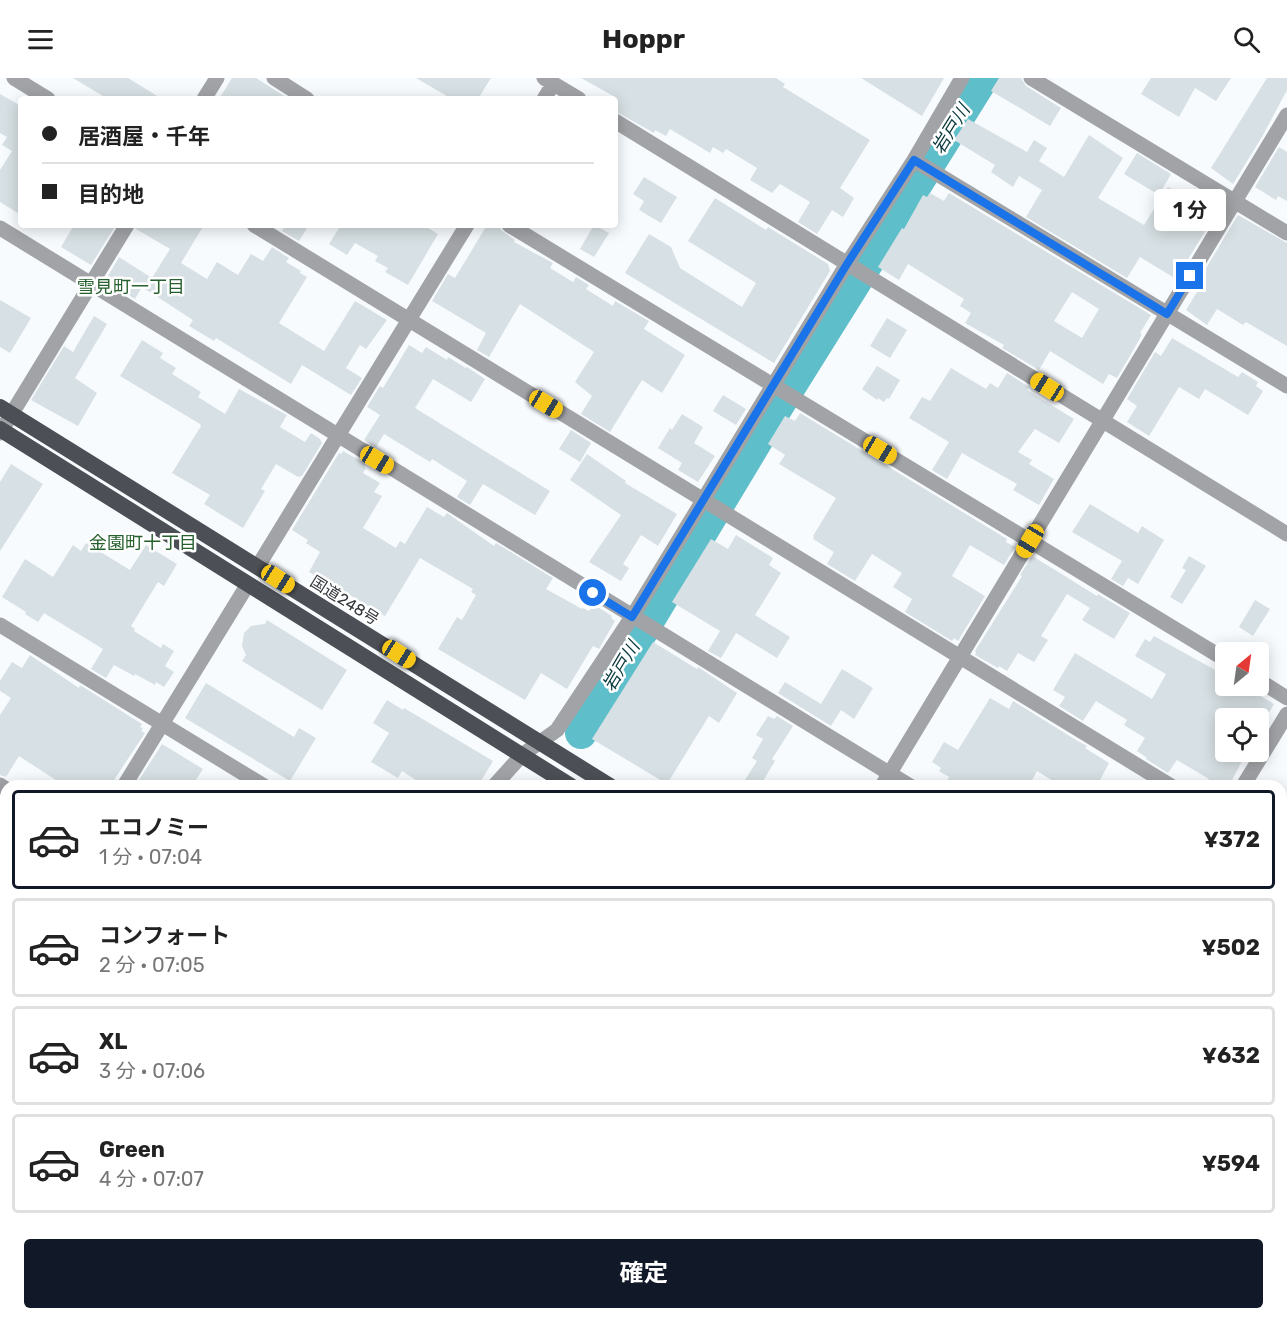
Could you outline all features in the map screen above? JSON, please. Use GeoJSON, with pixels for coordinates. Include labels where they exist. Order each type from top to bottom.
{"type":"FeatureCollection","features":[{"type":"Feature","properties":{"kind":"highway","name":"国道248号"},"geometry":{"type":"LineString","coordinates":[[6,410],[600,780]]}},
{"type":"Feature","properties":{"kind":"highway"},"geometry":{"type":"LineString","coordinates":[[1,431],[562,780]]}},
{"type":"Feature","properties":{"kind":"street"},"geometry":{"type":"LineString","coordinates":[[14,78],[43,96]]}},
{"type":"Feature","properties":{"kind":"street"},"geometry":{"type":"LineString","coordinates":[[206,96],[217,78]]}},
{"type":"Feature","properties":{"kind":"street"},"geometry":{"type":"LineString","coordinates":[[274,78],[302,96]]}},
{"type":"Feature","properties":{"kind":"street"},"geometry":{"type":"LineString","coordinates":[[499,780],[522,755],[557,730],[633,617],[848,264],[914,161],[962,78]]}},
{"type":"Feature","properties":{"kind":"street"},"geometry":{"type":"LineString","coordinates":[[1031,78],[1287,233]]}},
{"type":"Feature","properties":{"kind":"street"},"geometry":{"type":"LineString","coordinates":[[545,96],[549,81],[574,96]]}},
{"type":"Feature","properties":{"kind":"street"},"geometry":{"type":"LineString","coordinates":[[0,228],[703,660],[886,780],[1287,115]]}},
{"type":"Feature","properties":{"kind":"street"},"geometry":{"type":"LineString","coordinates":[[618,123],[1287,534]]}},
{"type":"Feature","properties":{"kind":"street"},"geometry":{"type":"LineString","coordinates":[[914,161],[1287,386]]}},
{"type":"Feature","properties":{"kind":"street"},"geometry":{"type":"LineString","coordinates":[[1,431],[6,410],[91,284],[125,228]]}},
{"type":"Feature","properties":{"kind":"street"},"geometry":{"type":"LineString","coordinates":[[259,228],[1161,780]]}},
{"type":"Feature","properties":{"kind":"street"},"geometry":{"type":"LineString","coordinates":[[258,566],[465,228]]}},
{"type":"Feature","properties":{"kind":"street"},"geometry":{"type":"LineString","coordinates":[[514,228],[1215,653]]}},
{"type":"Feature","properties":{"kind":"street"},"geometry":{"type":"LineString","coordinates":[[128,780],[248,584]]}},
{"type":"Feature","properties":{"kind":"street"},"geometry":{"type":"LineString","coordinates":[[0,625],[254,780]]}},
{"type":"Feature","properties":{"kind":"street"},"geometry":{"type":"LineString","coordinates":[[1269,687],[1287,698]]}},
{"type":"Feature","properties":{"kind":"street"},"geometry":{"type":"LineString","coordinates":[[1247,780],[1287,714]]}},
{"type":"Feature","properties":{"kind":"building"},"geometry":{"type":"Polygon","coordinates":[[[73,78],[128,78],[157,96],[103,96],[73,78]]]}},
{"type":"Feature","properties":{"kind":"building"},"geometry":{"type":"Polygon","coordinates":[[[232,78],[256,78],[284,96],[221,96],[232,78]]]}},
{"type":"Feature","properties":{"kind":"building"},"geometry":{"type":"Polygon","coordinates":[[[416,78],[491,78],[480,96],[447,96],[416,78]]]}},
{"type":"Feature","properties":{"kind":"building"},"geometry":{"type":"Polygon","coordinates":[[[581,78],[776,78],[785,84],[783,87],[870,140],[840,188],[854,198],[843,217],[832,210],[817,234],[798,222],[810,202],[780,184],[772,193],[750,180],[757,168],[726,149],[723,153],[713,147],[710,153],[670,129],[666,136],[655,130],[654,133],[618,113],[618,96],[613,96],[581,78]]]}},
{"type":"Feature","properties":{"kind":"building"},"geometry":{"type":"Polygon","coordinates":[[[861,78],[944,78],[922,116],[861,78]]]}},
{"type":"Feature","properties":{"kind":"building"},"geometry":{"type":"Polygon","coordinates":[[[999,78],[1021,78],[1026,86],[1061,108],[1050,126],[991,91],[999,78]]]}},
{"type":"Feature","properties":{"kind":"building"},"geometry":{"type":"Polygon","coordinates":[[[1151,78],[1231,78],[1216,101],[1195,88],[1179,117],[1141,94],[1151,78]]]}},
{"type":"Feature","properties":{"kind":"building"},"geometry":{"type":"Polygon","coordinates":[[[1267,78],[1287,78],[1287,90],[1233,184],[1211,168],[1267,78]]]}},
{"type":"Feature","properties":{"kind":"building"},"geometry":{"type":"Polygon","coordinates":[[[0,94],[18,104],[18,213],[0,202],[0,170],[12,151],[2,145],[7,137],[0,133],[0,94]]]}},
{"type":"Feature","properties":{"kind":"building"},"geometry":{"type":"Polygon","coordinates":[[[968,119],[1027,152],[1034,140],[1047,148],[1039,161],[1064,177],[1089,135],[1123,158],[1098,198],[1144,225],[1168,187],[1215,215],[1176,279],[1140,257],[1127,278],[1026,217],[1042,190],[1019,176],[1013,187],[991,172],[995,165],[954,140],[968,119]]]}},
{"type":"Feature","properties":{"kind":"building"},"geometry":{"type":"Polygon","coordinates":[[[1279,147],[1287,152],[1287,201],[1278,196],[1276,200],[1255,187],[1279,147]]]}},
{"type":"Feature","properties":{"kind":"building"},"geometry":{"type":"Polygon","coordinates":[[[1137,153],[1171,174],[1159,195],[1124,174],[1137,153]]]}},
{"type":"Feature","properties":{"kind":"building"},"geometry":{"type":"Polygon","coordinates":[[[644,177],[677,197],[661,223],[639,210],[644,201],[633,194],[644,177]]]}},
{"type":"Feature","properties":{"kind":"building"},"geometry":{"type":"Polygon","coordinates":[[[930,193],[944,201],[949,193],[1151,315],[1117,378],[1109,374],[1103,384],[1050,351],[1039,370],[1002,348],[1004,345],[965,323],[971,313],[960,306],[964,299],[908,264],[899,280],[878,267],[902,228],[904,229],[923,195],[927,197],[930,193]],[[1072,292],[1054,321],[1082,338],[1099,309],[1072,292]]]}},
{"type":"Feature","properties":{"kind":"building"},"geometry":{"type":"Polygon","coordinates":[[[715,198],[766,230],[768,227],[828,264],[830,271],[774,363],[625,273],[649,234],[671,247],[680,268],[742,307],[756,283],[688,241],[715,198]]]}},
{"type":"Feature","properties":{"kind":"building"},"geometry":{"type":"Polygon","coordinates":[[[1238,215],[1287,243],[1287,346],[1246,322],[1243,325],[1217,309],[1207,325],[1186,310],[1197,292],[1193,290],[1238,215]]]}},
{"type":"Feature","properties":{"kind":"building"},"geometry":{"type":"Polygon","coordinates":[[[72,228],[114,228],[91,265],[61,247],[72,228]]]}},
{"type":"Feature","properties":{"kind":"building"},"geometry":{"type":"Polygon","coordinates":[[[202,228],[181,263],[207,279],[217,262],[238,275],[251,254],[263,261],[272,247],[289,258],[286,262],[307,277],[279,323],[324,351],[355,301],[387,320],[366,349],[360,345],[346,368],[362,378],[351,395],[302,365],[291,384],[216,338],[214,341],[189,326],[193,320],[142,287],[135,299],[110,283],[108,276],[119,257],[152,278],[170,249],[136,229],[202,228]]]}},
{"type":"Feature","properties":{"kind":"building"},"geometry":{"type":"Polygon","coordinates":[[[284,228],[307,228],[299,241],[282,231],[284,228]]]}},
{"type":"Feature","properties":{"kind":"building"},"geometry":{"type":"Polygon","coordinates":[[[339,228],[428,228],[438,234],[408,285],[385,272],[388,268],[375,261],[378,256],[355,243],[347,255],[329,244],[339,228]]]}},
{"type":"Feature","properties":{"kind":"building"},"geometry":{"type":"Polygon","coordinates":[[[485,228],[500,228],[515,240],[514,242],[553,263],[550,268],[573,282],[576,277],[589,285],[586,289],[613,306],[615,301],[649,321],[644,329],[685,355],[662,393],[642,380],[610,432],[581,414],[592,396],[575,382],[594,352],[520,304],[489,357],[477,350],[486,333],[432,301],[448,274],[455,278],[485,228]]]}},
{"type":"Feature","properties":{"kind":"building"},"geometry":{"type":"Polygon","coordinates":[[[592,228],[600,228],[609,233],[594,257],[580,249],[592,228]]]}},
{"type":"Feature","properties":{"kind":"building"},"geometry":{"type":"Polygon","coordinates":[[[0,300],[31,318],[10,353],[0,347],[0,300]]]}},
{"type":"Feature","properties":{"kind":"building"},"geometry":{"type":"Polygon","coordinates":[[[94,316],[107,324],[75,378],[97,393],[78,426],[31,400],[64,346],[73,352],[94,316]]]}},
{"type":"Feature","properties":{"kind":"building"},"geometry":{"type":"Polygon","coordinates":[[[887,318],[907,330],[890,358],[870,346],[887,318]]]}},
{"type":"Feature","properties":{"kind":"building"},"geometry":{"type":"Polygon","coordinates":[[[1172,338],[1238,377],[1242,372],[1258,382],[1256,386],[1263,391],[1248,415],[1205,389],[1199,399],[1179,387],[1149,436],[1127,422],[1137,406],[1127,399],[1155,352],[1161,356],[1172,338]]]}},
{"type":"Feature","properties":{"kind":"building"},"geometry":{"type":"Polygon","coordinates":[[[142,340],[163,353],[160,358],[176,368],[172,374],[201,392],[198,397],[225,414],[239,389],[287,415],[280,427],[305,442],[311,433],[320,439],[322,443],[302,476],[298,477],[276,464],[261,489],[265,491],[243,528],[204,504],[210,495],[172,473],[201,426],[120,376],[142,340]]]}},
{"type":"Feature","properties":{"kind":"building"},"geometry":{"type":"Polygon","coordinates":[[[409,345],[422,353],[426,347],[447,360],[448,357],[467,367],[485,379],[471,402],[433,379],[415,408],[550,491],[535,515],[483,484],[470,505],[457,497],[467,481],[432,459],[430,462],[384,434],[376,447],[364,440],[380,415],[367,407],[380,386],[383,388],[409,345]]]}},
{"type":"Feature","properties":{"kind":"building"},"geometry":{"type":"Polygon","coordinates":[[[877,366],[900,380],[889,399],[887,398],[884,402],[878,398],[877,400],[862,389],[877,366]]]}},
{"type":"Feature","properties":{"kind":"building"},"geometry":{"type":"Polygon","coordinates":[[[951,368],[986,389],[990,383],[998,388],[1007,373],[1029,387],[1027,390],[1074,419],[1059,443],[1035,429],[1018,452],[1032,460],[1029,464],[1054,479],[1039,505],[1013,490],[1017,484],[962,453],[947,479],[932,470],[949,442],[909,418],[922,397],[930,401],[951,368]]]}},
{"type":"Feature","properties":{"kind":"building"},"geometry":{"type":"Polygon","coordinates":[[[723,395],[746,409],[736,425],[713,411],[723,395]]]}},
{"type":"Feature","properties":{"kind":"building"},"geometry":{"type":"Polygon","coordinates":[[[800,413],[1007,539],[1006,542],[1015,547],[1004,565],[970,545],[952,576],[985,596],[958,641],[954,638],[952,641],[905,612],[912,599],[893,587],[902,573],[872,554],[855,581],[827,564],[834,552],[813,539],[813,536],[836,498],[779,464],[785,455],[768,444],[785,416],[795,421],[800,413]]]}},
{"type":"Feature","properties":{"kind":"building"},"geometry":{"type":"Polygon","coordinates":[[[682,414],[703,427],[694,443],[715,456],[698,482],[678,470],[682,463],[658,448],[682,414]]]}},
{"type":"Feature","properties":{"kind":"building"},"geometry":{"type":"Polygon","coordinates":[[[571,430],[591,443],[580,462],[559,449],[571,430]]]}},
{"type":"Feature","properties":{"kind":"building"},"geometry":{"type":"Polygon","coordinates":[[[343,451],[366,464],[363,473],[380,483],[374,492],[382,496],[363,528],[396,548],[400,541],[405,544],[427,507],[444,517],[447,513],[494,546],[496,543],[553,578],[546,589],[582,609],[589,611],[593,604],[612,616],[611,618],[615,621],[599,649],[593,646],[567,689],[541,673],[525,700],[438,649],[457,617],[462,620],[476,595],[471,592],[473,589],[420,558],[385,616],[348,594],[346,598],[324,585],[326,582],[309,572],[320,552],[306,543],[308,540],[292,530],[339,453],[343,451]]]}},
{"type":"Feature","properties":{"kind":"building"},"geometry":{"type":"Polygon","coordinates":[[[587,454],[626,481],[625,483],[677,514],[658,546],[641,535],[623,564],[629,568],[621,581],[589,562],[621,515],[570,480],[587,454]]]}},
{"type":"Feature","properties":{"kind":"building"},"geometry":{"type":"Polygon","coordinates":[[[11,464],[43,484],[0,551],[0,482],[11,464]]]}},
{"type":"Feature","properties":{"kind":"building"},"geometry":{"type":"Polygon","coordinates":[[[1090,504],[1138,533],[1142,526],[1164,540],[1138,584],[1128,578],[1123,586],[1111,579],[1122,561],[1072,532],[1090,504]]]}},
{"type":"Feature","properties":{"kind":"building"},"geometry":{"type":"Polygon","coordinates":[[[736,535],[773,558],[769,565],[781,573],[755,615],[790,637],[777,658],[736,633],[721,658],[708,651],[720,631],[672,602],[711,539],[728,549],[736,535]]]}},
{"type":"Feature","properties":{"kind":"building"},"geometry":{"type":"Polygon","coordinates":[[[86,543],[130,570],[146,545],[177,564],[164,586],[158,582],[131,626],[135,629],[134,631],[161,648],[163,644],[174,651],[165,666],[174,672],[164,687],[156,682],[155,685],[135,674],[134,676],[114,665],[106,678],[91,669],[103,649],[44,613],[38,622],[2,597],[25,559],[53,577],[73,545],[81,551],[86,543]]]}},
{"type":"Feature","properties":{"kind":"building"},"geometry":{"type":"Polygon","coordinates":[[[1189,556],[1206,566],[1182,604],[1170,597],[1186,570],[1182,568],[1189,556]]]}},
{"type":"Feature","properties":{"kind":"building"},"geometry":{"type":"Polygon","coordinates":[[[1034,557],[1097,596],[1098,594],[1130,613],[1114,639],[1082,620],[1090,608],[1067,594],[1041,636],[1048,640],[1034,662],[1018,653],[1007,671],[975,655],[975,651],[1022,576],[1020,575],[1034,557]]]}},
{"type":"Feature","properties":{"kind":"building"},"geometry":{"type":"Polygon","coordinates":[[[1255,600],[1270,609],[1253,636],[1239,627],[1255,600]]]}},
{"type":"Feature","properties":{"kind":"building"},"geometry":{"type":"Polygon","coordinates":[[[267,620],[347,670],[322,710],[242,661],[246,655],[242,646],[244,633],[251,626],[265,624],[267,620]]]}},
{"type":"Feature","properties":{"kind":"building"},"geometry":{"type":"Polygon","coordinates":[[[1154,636],[1215,670],[1215,696],[1260,696],[1274,704],[1269,713],[1269,708],[1215,708],[1215,762],[1241,762],[1232,780],[1208,780],[1177,760],[1168,773],[1137,751],[1145,738],[1124,725],[1127,720],[1096,701],[1083,721],[1059,706],[1065,697],[1053,690],[1075,653],[1152,699],[1166,674],[1135,656],[1145,639],[1150,642],[1154,636]]]}},
{"type":"Feature","properties":{"kind":"building"},"geometry":{"type":"Polygon","coordinates":[[[653,642],[697,669],[698,667],[737,693],[719,723],[709,716],[669,780],[660,780],[592,739],[653,642]]]}},
{"type":"Feature","properties":{"kind":"building"},"geometry":{"type":"Polygon","coordinates":[[[30,655],[79,688],[80,685],[142,724],[141,731],[145,733],[114,780],[56,780],[19,756],[6,777],[0,775],[0,715],[11,698],[0,691],[0,681],[12,662],[22,668],[30,655]]]}},
{"type":"Feature","properties":{"kind":"building"},"geometry":{"type":"Polygon","coordinates":[[[842,669],[873,688],[854,719],[841,710],[831,726],[778,693],[785,682],[821,704],[842,669]]]}},
{"type":"Feature","properties":{"kind":"building"},"geometry":{"type":"Polygon","coordinates":[[[206,683],[294,737],[299,728],[316,738],[291,780],[288,780],[185,718],[206,683]]]}},
{"type":"Feature","properties":{"kind":"building"},"geometry":{"type":"Polygon","coordinates":[[[990,698],[1009,709],[1013,701],[1087,746],[1085,748],[1109,763],[1100,780],[1051,780],[1037,771],[1032,780],[947,780],[949,777],[939,771],[941,768],[932,762],[944,742],[958,750],[990,698]]]}},
{"type":"Feature","properties":{"kind":"building"},"geometry":{"type":"Polygon","coordinates":[[[387,700],[493,761],[482,780],[416,780],[402,771],[398,778],[371,762],[389,733],[373,723],[387,700]]]}},
{"type":"Feature","properties":{"kind":"building"},"geometry":{"type":"Polygon","coordinates":[[[768,716],[774,719],[777,716],[793,726],[772,759],[775,761],[764,780],[745,780],[757,761],[752,758],[763,739],[756,735],[768,716]]]}},
{"type":"Feature","properties":{"kind":"building"},"geometry":{"type":"Polygon","coordinates":[[[162,744],[203,769],[196,780],[139,780],[162,744]]]}},
{"type":"Feature","properties":{"kind":"waterway","name":"岩戸川"},"geometry":{"type":"LineString","coordinates":[[581,733],[771,417],[983,78]]}},
{"type":"Feature","properties":{"kind":"district","name":"雪見町一丁目"},"geometry":{"type":"Point","coordinates":[131,287]}},
{"type":"Feature","properties":{"kind":"district","name":"金園町十丁目"},"geometry":{"type":"Point","coordinates":[143,543]}},
{"type":"Feature","properties":{"kind":"route"},"geometry":{"type":"LineString","coordinates":[[593,593],[632,617],[847,264],[914,160],[1167,314],[1190,276]]}}]}
